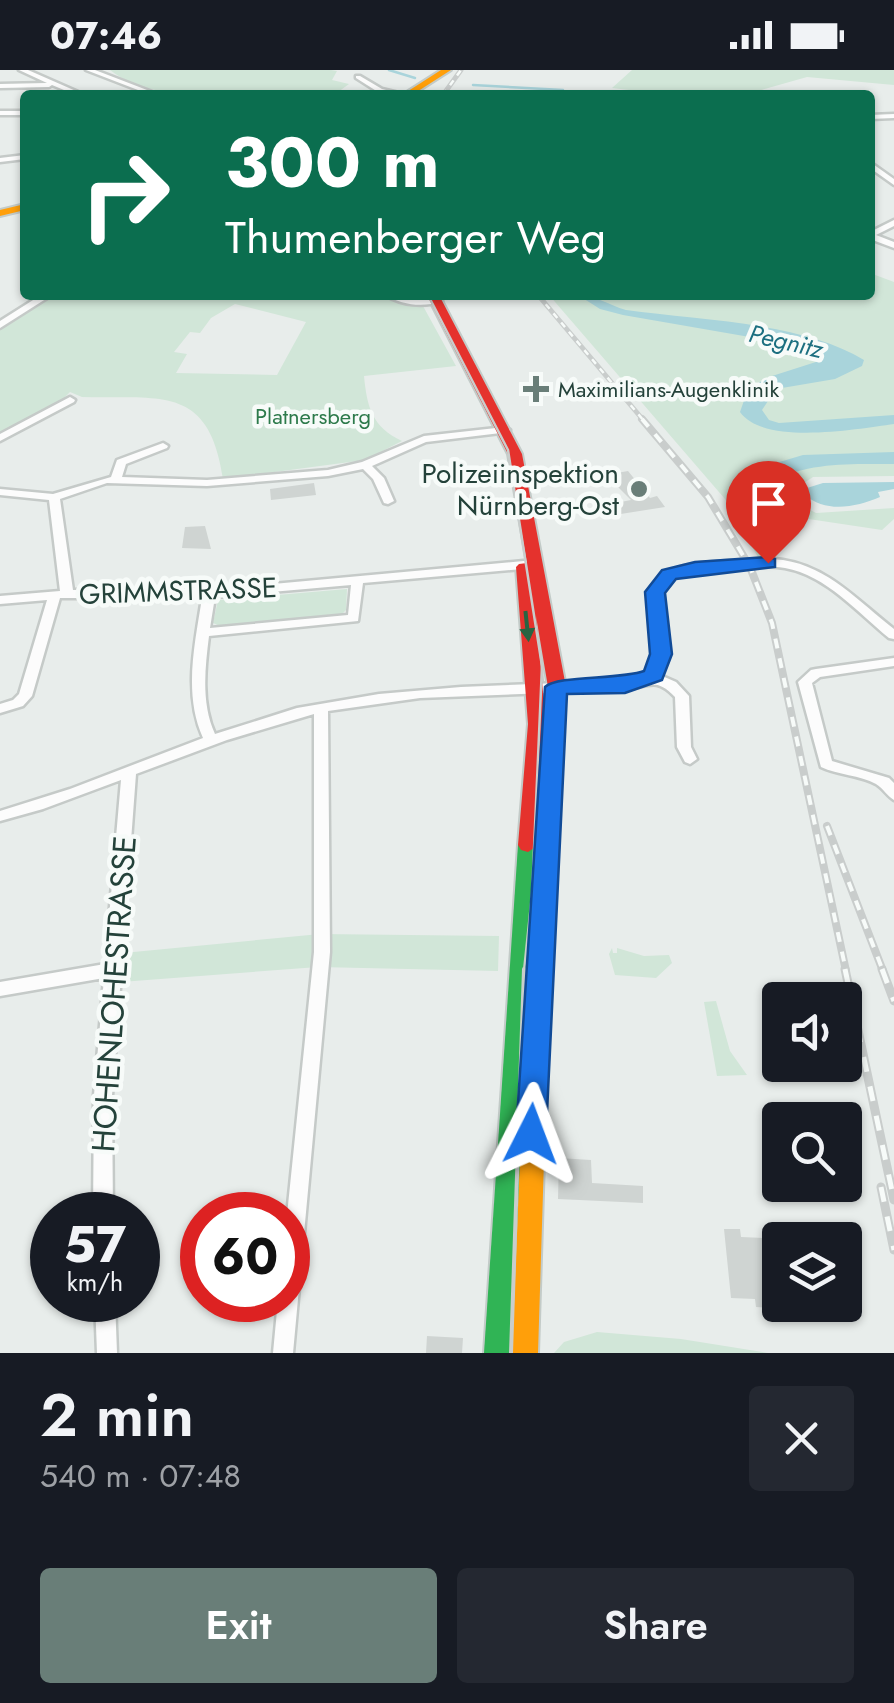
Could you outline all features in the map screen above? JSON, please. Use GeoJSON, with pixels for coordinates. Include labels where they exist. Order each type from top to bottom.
{"type":"FeatureCollection","features":[{"type":"Feature","properties":{"kind":"main road"},"geometry":{"type":"LineString","coordinates":[[409,90],[437,70]]}},
{"type":"Feature","properties":{"kind":"main road"},"geometry":{"type":"LineString","coordinates":[[410,90],[447,70]]}},
{"type":"Feature","properties":{"kind":"main road"},"geometry":{"type":"LineString","coordinates":[[432,300],[519,466],[529,564],[535,686],[532,818],[519,956],[497,1353]]}},
{"type":"Feature","properties":{"kind":"main road"},"geometry":{"type":"LineString","coordinates":[[525,1353],[528,1204],[556,687],[529,564]]}},
{"type":"Feature","properties":{"kind":"main road"},"geometry":{"type":"LineString","coordinates":[[504,1204],[528,1204]]}},
{"type":"Feature","properties":{"kind":"main road"},"geometry":{"type":"LineString","coordinates":[[501,1262],[526,1264]]}},
{"type":"Feature","properties":{"kind":"street"},"geometry":{"type":"LineString","coordinates":[[22,70],[67,90]]}},
{"type":"Feature","properties":{"kind":"street"},"geometry":{"type":"LineString","coordinates":[[90,70],[142,90]]}},
{"type":"Feature","properties":{"kind":"street"},"geometry":{"type":"LineString","coordinates":[[358,77],[378,90]]}},
{"type":"Feature","properties":{"kind":"street"},"geometry":{"type":"LineString","coordinates":[[0,86],[52,85]]}},
{"type":"Feature","properties":{"kind":"street"},"geometry":{"type":"LineString","coordinates":[[2,322],[39,300]]}},
{"type":"Feature","properties":{"kind":"street"},"geometry":{"type":"LineString","coordinates":[[0,438],[70,400]]}},
{"type":"Feature","properties":{"kind":"street"},"geometry":{"type":"LineString","coordinates":[[0,492],[54,498],[116,479],[223,483],[328,474],[364,466],[416,441],[501,430]]}},
{"type":"Feature","properties":{"kind":"street"},"geometry":{"type":"LineString","coordinates":[[116,479],[120,462],[163,446]]}},
{"type":"Feature","properties":{"kind":"street"},"geometry":{"type":"LineString","coordinates":[[364,466],[378,478],[388,500]]}},
{"type":"Feature","properties":{"kind":"street"},"geometry":{"type":"LineString","coordinates":[[0,708],[18,704],[25,696],[60,595],[54,498]]}},
{"type":"Feature","properties":{"kind":"street"},"geometry":{"type":"LineString","coordinates":[[652,678],[661,658],[656,587],[669,574],[684,570],[761,563],[796,566],[819,576],[894,635]]}},
{"type":"Feature","properties":{"kind":"street","name":"GRIMMSTRASSE"},"geometry":{"type":"LineString","coordinates":[[0,600],[60,595],[209,594],[529,564]]}},
{"type":"Feature","properties":{"kind":"street","name":"GRIMMSTRASSE"},"geometry":{"type":"LineString","coordinates":[[203,633],[354,618],[356,581]]}},
{"type":"Feature","properties":{"kind":"street"},"geometry":{"type":"LineString","coordinates":[[209,594],[199,674],[202,722],[210,739]]}},
{"type":"Feature","properties":{"kind":"street"},"geometry":{"type":"LineString","coordinates":[[894,662],[816,673],[804,682],[826,764],[842,773],[883,780],[892,786],[894,795]]}},
{"type":"Feature","properties":{"kind":"street"},"geometry":{"type":"LineString","coordinates":[[0,816],[129,772],[210,739],[322,708],[448,689],[625,686],[652,678],[671,685],[682,696],[684,748],[690,760]]}},
{"type":"Feature","properties":{"kind":"street"},"geometry":{"type":"LineString","coordinates":[[282,1353],[322,952],[322,708]]}},
{"type":"Feature","properties":{"kind":"street","name":"HOHENLOHESTRASSE"},"geometry":{"type":"LineString","coordinates":[[103,1192],[102,1095],[129,772]]}},
{"type":"Feature","properties":{"kind":"street"},"geometry":{"type":"LineString","coordinates":[[0,988],[111,970]]}},
{"type":"Feature","properties":{"kind":"street"},"geometry":{"type":"LineString","coordinates":[[105,1322],[106,1353]]}},
{"type":"Feature","properties":{"kind":"green space"},"geometry":{"type":"Polygon","coordinates":[[[110,70],[331,70],[337,71],[332,80],[349,84],[341,90],[156,90],[110,70]]]}},
{"type":"Feature","properties":{"kind":"green space"},"geometry":{"type":"Polygon","coordinates":[[[632,70],[894,70],[894,85],[807,77],[762,90],[612,88],[632,70]]]}},
{"type":"Feature","properties":{"kind":"green space"},"geometry":{"type":"Polygon","coordinates":[[[875,275],[894,282],[894,476],[813,477],[795,489],[798,503],[816,513],[894,508],[894,519],[882,530],[802,518],[768,518],[778,540],[769,558],[759,559],[725,499],[553,300],[875,300],[875,275]]]}},
{"type":"Feature","properties":{"kind":"green space","name":"Platnersberg"},"geometry":{"type":"Polygon","coordinates":[[[44,300],[391,300],[423,306],[456,366],[364,376],[373,415],[384,429],[402,441],[365,460],[223,479],[216,448],[206,426],[193,412],[158,399],[82,397],[70,392],[57,405],[0,435],[0,329],[44,300]],[[235,304],[211,318],[200,333],[190,332],[174,352],[187,354],[176,373],[277,375],[306,322],[235,304]]]}},
{"type":"Feature","properties":{"kind":"green space"},"geometry":{"type":"Polygon","coordinates":[[[347,589],[346,610],[341,615],[220,626],[213,623],[218,600],[347,589]]]}},
{"type":"Feature","properties":{"kind":"green space"},"geometry":{"type":"Polygon","coordinates":[[[320,934],[499,936],[498,971],[318,967],[121,982],[123,953],[320,934]]]}},
{"type":"Feature","properties":{"kind":"green space"},"geometry":{"type":"Polygon","coordinates":[[[612,948],[613,953],[617,953],[617,948],[644,956],[669,955],[672,963],[656,978],[615,975],[609,954],[612,948]]]}},
{"type":"Feature","properties":{"kind":"green space"},"geometry":{"type":"Polygon","coordinates":[[[716,1001],[730,1051],[747,1075],[717,1076],[704,1002],[716,1001]]]}},
{"type":"Feature","properties":{"kind":"green space"},"geometry":{"type":"Polygon","coordinates":[[[597,1332],[681,1339],[768,1353],[554,1353],[564,1342],[597,1332]]]}},
{"type":"Feature","properties":{"kind":"water","name":"Pegnitz"},"geometry":{"type":"Polygon","coordinates":[[[586,300],[601,300],[626,310],[781,330],[839,347],[864,360],[862,366],[835,379],[776,389],[762,410],[769,420],[779,423],[894,415],[894,424],[812,433],[769,429],[740,412],[748,389],[769,377],[819,361],[823,355],[818,349],[600,309],[586,300]]]}},
{"type":"Feature","properties":{"kind":"water"},"geometry":{"type":"Polygon","coordinates":[[[894,452],[894,464],[816,467],[771,481],[750,476],[753,470],[803,455],[894,452]]]}},
{"type":"Feature","properties":{"kind":"water"},"geometry":{"type":"Polygon","coordinates":[[[894,482],[894,489],[878,492],[880,497],[851,506],[822,504],[804,494],[807,488],[823,483],[894,482]]]}},
{"type":"Feature","properties":{"kind":"building","name":"Polizeiinspektion Nürnberg-Ost"},"geometry":{"type":"Polygon","coordinates":[[[628,471],[650,498],[657,496],[665,507],[608,516],[600,506],[631,500],[606,475],[628,471]]]}},
{"type":"Feature","properties":{"kind":"building"},"geometry":{"type":"Polygon","coordinates":[[[314,483],[316,495],[271,500],[270,489],[314,483]]]}},
{"type":"Feature","properties":{"kind":"building"},"geometry":{"type":"Polygon","coordinates":[[[205,526],[211,549],[182,548],[185,527],[205,526]]]}},
{"type":"Feature","properties":{"kind":"building"},"geometry":{"type":"Polygon","coordinates":[[[559,1158],[591,1160],[592,1183],[643,1186],[643,1203],[558,1199],[559,1158]]]}},
{"type":"Feature","properties":{"kind":"building"},"geometry":{"type":"Polygon","coordinates":[[[724,1229],[740,1229],[741,1237],[762,1238],[762,1307],[756,1307],[755,1299],[731,1298],[724,1229]]]}},
{"type":"Feature","properties":{"kind":"building"},"geometry":{"type":"Polygon","coordinates":[[[427,1336],[463,1338],[462,1353],[426,1353],[427,1336]]]}},
{"type":"Feature","properties":{"kind":"waterway"},"geometry":{"type":"LineString","coordinates":[[389,70],[415,78]]}},
{"type":"Feature","properties":{"kind":"waterway"},"geometry":{"type":"LineString","coordinates":[[473,85],[563,90]]}},
{"type":"Feature","properties":{"kind":"tram line"},"geometry":{"type":"LineString","coordinates":[[431,300],[508,450],[542,666],[532,895],[524,971]]}},
{"type":"Feature","properties":{"kind":"tram line"},"geometry":{"type":"LineString","coordinates":[[511,1353],[524,969]]}},
{"type":"Feature","properties":{"kind":"railway"},"geometry":{"type":"LineString","coordinates":[[447,90],[461,70]]}},
{"type":"Feature","properties":{"kind":"railway"},"geometry":{"type":"LineString","coordinates":[[542,300],[644,421]]}},
{"type":"Feature","properties":{"kind":"railway"},"geometry":{"type":"LineString","coordinates":[[642,419],[708,497],[750,567],[772,623],[846,971]]}},
{"type":"Feature","properties":{"kind":"railway"},"geometry":{"type":"LineString","coordinates":[[827,826],[883,971]]}},
{"type":"Feature","properties":{"kind":"railway"},"geometry":{"type":"LineString","coordinates":[[845,969],[894,1200]]}},
{"type":"Feature","properties":{"kind":"railway"},"geometry":{"type":"LineString","coordinates":[[882,969],[894,1001]]}},
{"type":"Feature","properties":{"kind":"railway"},"geometry":{"type":"LineString","coordinates":[[881,1187],[894,1250]]}},
{"type":"Feature","properties":{"kind":"traffic: fast"},"geometry":{"type":"LineString","coordinates":[[497,1353],[528,845]]}},
{"type":"Feature","properties":{"kind":"traffic: slow"},"geometry":{"type":"LineString","coordinates":[[414,90],[447,70]]}},
{"type":"Feature","properties":{"kind":"traffic: slow"},"geometry":{"type":"LineString","coordinates":[[0,213],[20,208]]}},
{"type":"Feature","properties":{"kind":"traffic: slow"},"geometry":{"type":"LineString","coordinates":[[525,1353],[539,968]]}},
{"type":"Feature","properties":{"kind":"traffic: jam"},"geometry":{"type":"LineString","coordinates":[[436,300],[515,454],[557,687],[539,968]]}},
{"type":"Feature","properties":{"kind":"traffic: jam"},"geometry":{"type":"LineString","coordinates":[[524,567],[537,724],[528,845]]}},
{"type":"Feature","properties":{"kind":"place","name":"Maximilians-Augenklinik"},"geometry":{"type":"Point","coordinates":[536,389]}},
{"type":"Feature","properties":{"kind":"place","name":"Polizeiinspektion Nürnberg-Ost"},"geometry":{"type":"Point","coordinates":[639,489]}},
{"type":"Feature","properties":{"kind":"route"},"geometry":{"type":"LineString","coordinates":[[531,1134],[546,825],[556,748],[556,687],[625,686],[654,676],[661,654],[655,592],[669,574],[695,568],[768,563]]}}]}
